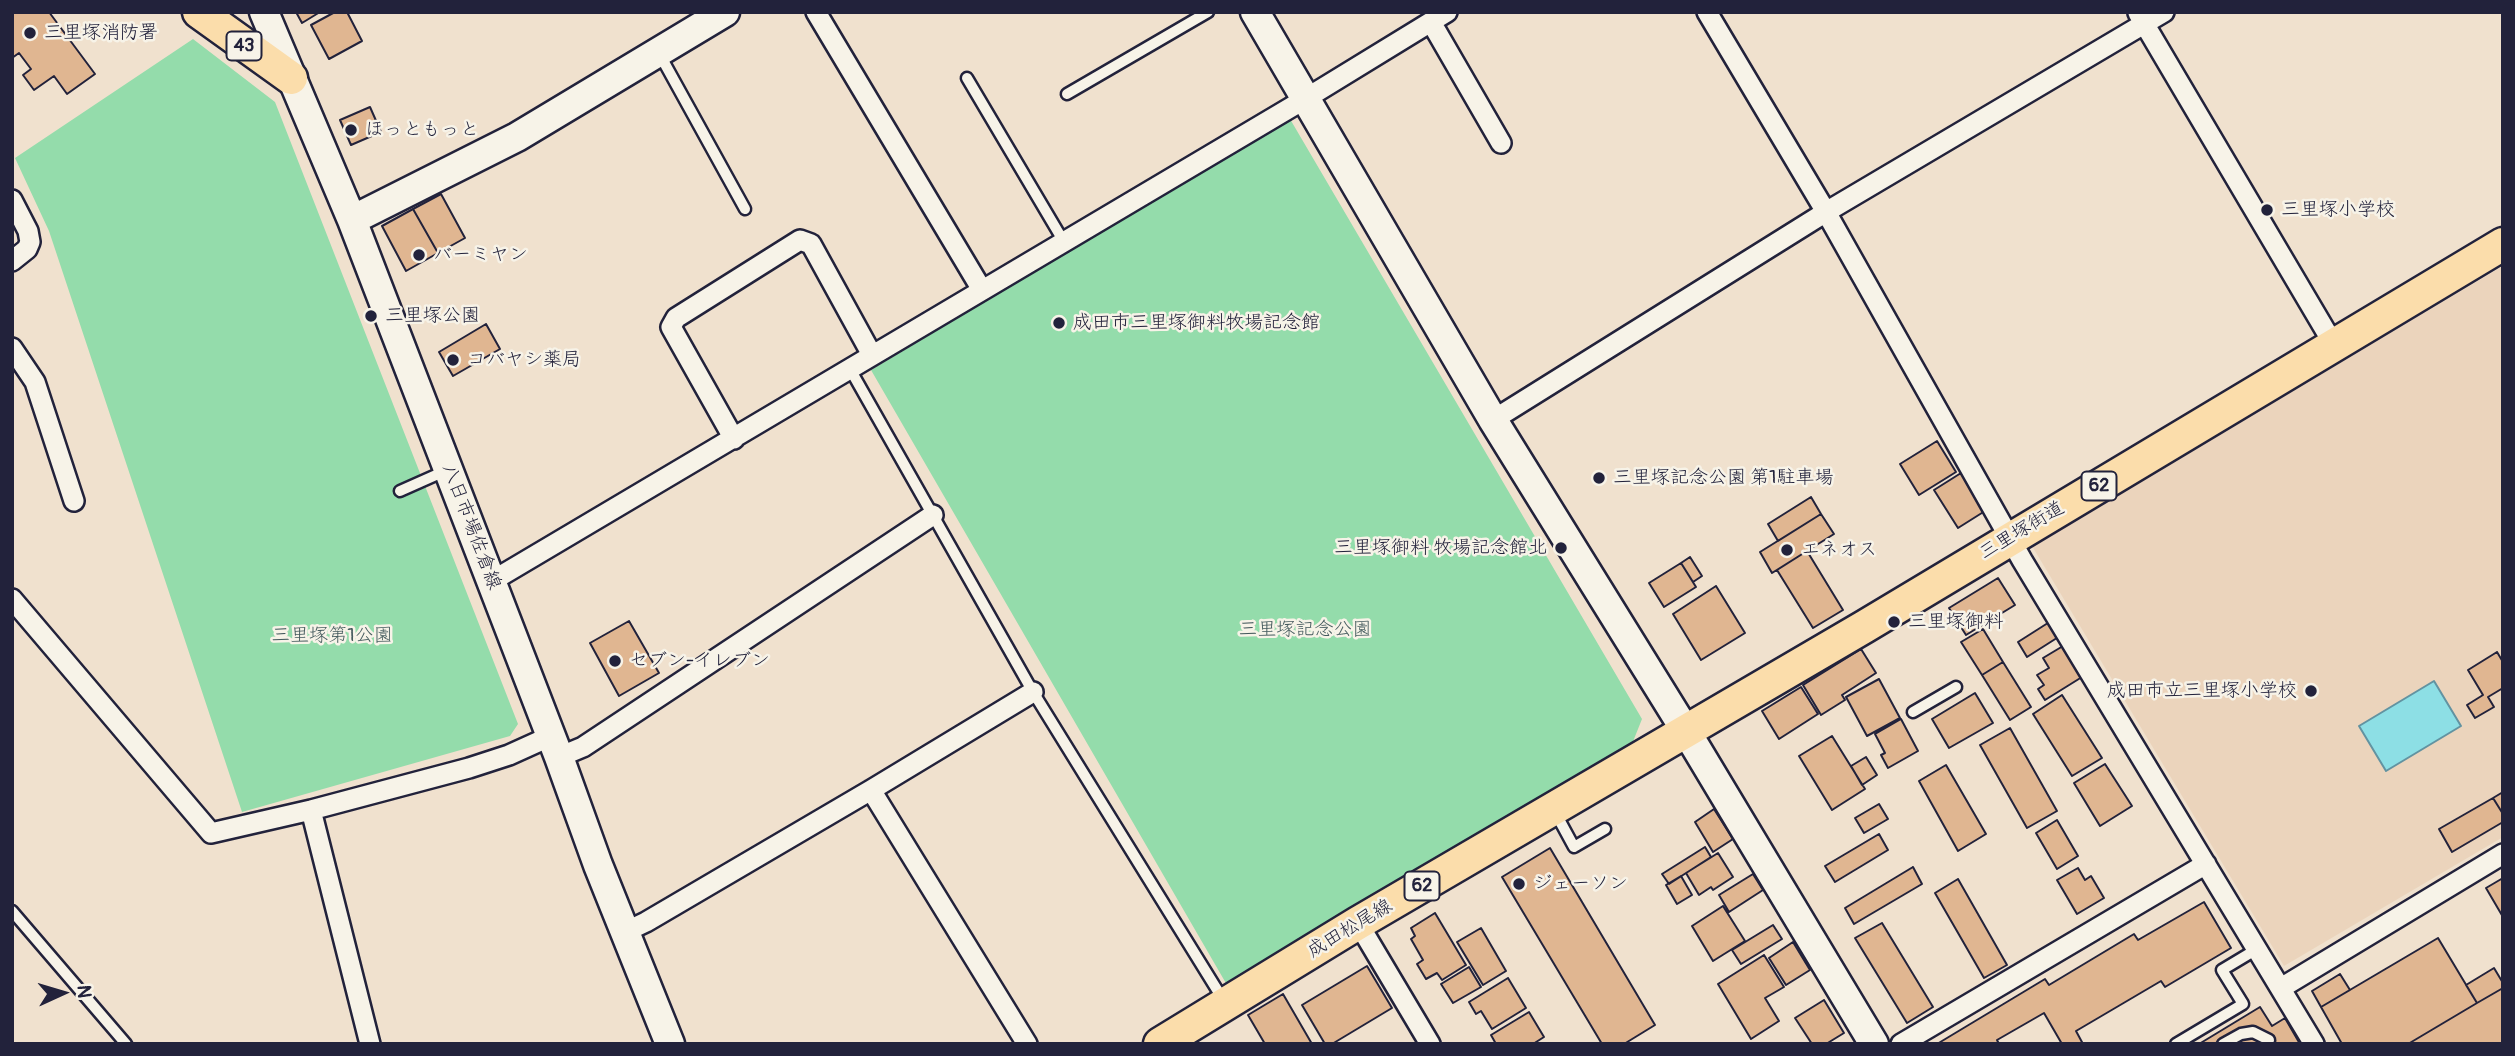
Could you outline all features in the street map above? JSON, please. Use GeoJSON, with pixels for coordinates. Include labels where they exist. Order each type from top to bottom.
{"type":"FeatureCollection","features":[{"type":"Feature","properties":{"kind":"main road","name":"43"},"geometry":{"type":"LineString","coordinates":[[199,12],[291,78]]}},
{"type":"Feature","properties":{"kind":"main road","name":"三里塚街道"},"geometry":{"type":"LineString","coordinates":[[1685,731],[2503,244]]}},
{"type":"Feature","properties":{"kind":"main road","name":"成田松尾線"},"geometry":{"type":"LineString","coordinates":[[1160,1044],[1358,923],[1685,731]]}},
{"type":"Feature","properties":{"kind":"street","name":"八日市場佐倉線"},"geometry":{"type":"LineString","coordinates":[[264,12],[352,220],[670,1044]]}},
{"type":"Feature","properties":{"kind":"street"},"geometry":{"type":"LineString","coordinates":[[352,220],[517,137],[725,12]]}},
{"type":"Feature","properties":{"kind":"street"},"geometry":{"type":"LineString","coordinates":[[816,12],[982,290]]}},
{"type":"Feature","properties":{"kind":"street"},"geometry":{"type":"LineString","coordinates":[[1255,12],[1493,420],[1874,1044]]}},
{"type":"Feature","properties":{"kind":"street"},"geometry":{"type":"LineString","coordinates":[[1706,12],[1826,212],[2010,539],[2314,1044]]}},
{"type":"Feature","properties":{"kind":"street"},"geometry":{"type":"LineString","coordinates":[[1493,420],[2141,18],[2164,12]]}},
{"type":"Feature","properties":{"kind":"street"},"geometry":{"type":"LineString","coordinates":[[492,581],[1439,17],[1501,144]]}},
{"type":"Feature","properties":{"kind":"street"},"geometry":{"type":"LineString","coordinates":[[2141,18],[2334,345]]}},
{"type":"Feature","properties":{"kind":"street"},"geometry":{"type":"LineString","coordinates":[[12,200],[28,231],[30,242],[27,249],[12,261]]}},
{"type":"Feature","properties":{"kind":"street"},"geometry":{"type":"LineString","coordinates":[[734,439],[671,327],[676,318],[800,240],[811,244],[872,355]]}},
{"type":"Feature","properties":{"kind":"street"},"geometry":{"type":"LineString","coordinates":[[12,348],[35,382],[74,500]]}},
{"type":"Feature","properties":{"kind":"street"},"geometry":{"type":"LineString","coordinates":[[12,599],[203,826],[211,833],[219,833],[469,768],[509,755],[555,747],[583,747],[933,515]]}},
{"type":"Feature","properties":{"kind":"street"},"geometry":{"type":"LineString","coordinates":[[625,932],[871,790],[1033,692]]}},
{"type":"Feature","properties":{"kind":"street"},"geometry":{"type":"LineString","coordinates":[[871,790],[1027,1044]]}},
{"type":"Feature","properties":{"kind":"street"},"geometry":{"type":"LineString","coordinates":[[311,810],[370,1044]]}},
{"type":"Feature","properties":{"kind":"street"},"geometry":{"type":"LineString","coordinates":[[2281,988],[2503,854]]}},
{"type":"Feature","properties":{"kind":"street"},"geometry":{"type":"LineString","coordinates":[[1901,1044],[2206,864]]}},
{"type":"Feature","properties":{"kind":"street"},"geometry":{"type":"LineString","coordinates":[[1358,923],[1430,1044]]}},
{"type":"Feature","properties":{"kind":"lane"},"geometry":{"type":"LineString","coordinates":[[1067,94],[1208,12]]}},
{"type":"Feature","properties":{"kind":"lane"},"geometry":{"type":"LineString","coordinates":[[659,52],[745,209]]}},
{"type":"Feature","properties":{"kind":"lane"},"geometry":{"type":"LineString","coordinates":[[967,78],[1064,242]]}},
{"type":"Feature","properties":{"kind":"lane"},"geometry":{"type":"LineString","coordinates":[[850,369],[1033,692],[1227,1004]]}},
{"type":"Feature","properties":{"kind":"lane"},"geometry":{"type":"LineString","coordinates":[[400,491],[448,470]]}},
{"type":"Feature","properties":{"kind":"lane"},"geometry":{"type":"LineString","coordinates":[[1913,712],[1956,687]]}},
{"type":"Feature","properties":{"kind":"lane"},"geometry":{"type":"LineString","coordinates":[[1553,809],[1574,847],[1605,829]]}},
{"type":"Feature","properties":{"kind":"lane"},"geometry":{"type":"LineString","coordinates":[[12,911],[126,1044]]}},
{"type":"Feature","properties":{"kind":"lane"},"geometry":{"type":"LineString","coordinates":[[2176,1044],[2243,1004],[2222,970],[2257,949]]}},
{"type":"Feature","properties":{"kind":"lane"},"geometry":{"type":"LineString","coordinates":[[2222,1044],[2241,1034],[2253,1032],[2269,1040]]}},
{"type":"Feature","properties":{"kind":"shaded area","name":"成田市立三里塚小学校"},"geometry":{"type":"Polygon","coordinates":[[[2503,266],[2503,837],[2284,966],[2032,546],[2503,266]]]}},
{"type":"Feature","properties":{"kind":"green space","name":"三里塚第1公園"},"geometry":{"type":"Polygon","coordinates":[[[193,39],[275,102],[518,724],[510,736],[242,812],[49,231],[15,158],[193,39]]]}},
{"type":"Feature","properties":{"kind":"green space","name":"三里塚記念公園"},"geometry":{"type":"Polygon","coordinates":[[[1290,119],[1642,719],[1632,744],[1227,985],[871,370],[1290,119]]]}},
{"type":"Feature","properties":{"kind":"water"},"geometry":{"type":"Polygon","coordinates":[[[2434,681],[2461,726],[2386,771],[2359,726],[2434,681]]]}},
{"type":"Feature","properties":{"kind":"building"},"geometry":{"type":"Polygon","coordinates":[[[12,12],[49,12],[95,74],[67,94],[54,76],[34,90],[23,75],[31,69],[19,53],[12,58],[12,12]]]}},
{"type":"Feature","properties":{"kind":"building"},"geometry":{"type":"Polygon","coordinates":[[[296,12],[320,12],[302,23],[296,12]]]}},
{"type":"Feature","properties":{"kind":"building"},"geometry":{"type":"Polygon","coordinates":[[[335,12],[347,12],[362,41],[329,59],[311,25],[335,12]]]}},
{"type":"Feature","properties":{"kind":"building"},"geometry":{"type":"Polygon","coordinates":[[[370,107],[381,132],[351,145],[340,120],[370,107]]]}},
{"type":"Feature","properties":{"kind":"building"},"geometry":{"type":"Polygon","coordinates":[[[441,194],[465,238],[438,253],[413,209],[441,194]]]}},
{"type":"Feature","properties":{"kind":"building"},"geometry":{"type":"Polygon","coordinates":[[[413,209],[438,253],[406,271],[382,226],[413,209]]]}},
{"type":"Feature","properties":{"kind":"building"},"geometry":{"type":"Polygon","coordinates":[[[486,324],[500,349],[453,376],[439,352],[486,324]]]}},
{"type":"Feature","properties":{"kind":"building"},"geometry":{"type":"Polygon","coordinates":[[[1937,441],[1956,472],[1919,495],[1900,464],[1937,441]]]}},
{"type":"Feature","properties":{"kind":"building"},"geometry":{"type":"Polygon","coordinates":[[[1961,473],[1985,511],[1958,528],[1934,490],[1961,473]]]}},
{"type":"Feature","properties":{"kind":"building"},"geometry":{"type":"Polygon","coordinates":[[[1811,497],[1821,514],[1778,541],[1768,524],[1811,497]]]}},
{"type":"Feature","properties":{"kind":"building"},"geometry":{"type":"Polygon","coordinates":[[[1821,514],[1834,534],[1772,573],[1760,552],[1821,514]]]}},
{"type":"Feature","properties":{"kind":"building"},"geometry":{"type":"Polygon","coordinates":[[[1807,551],[1843,610],[1813,628],[1777,570],[1807,551]]]}},
{"type":"Feature","properties":{"kind":"building"},"geometry":{"type":"Polygon","coordinates":[[[1690,557],[1702,576],[1693,582],[1681,563],[1690,557]]]}},
{"type":"Feature","properties":{"kind":"building"},"geometry":{"type":"Polygon","coordinates":[[[1681,563],[1696,587],[1664,607],[1649,583],[1681,563]]]}},
{"type":"Feature","properties":{"kind":"building"},"geometry":{"type":"Polygon","coordinates":[[[1998,578],[2015,605],[1966,635],[1949,608],[1998,578]]]}},
{"type":"Feature","properties":{"kind":"building"},"geometry":{"type":"Polygon","coordinates":[[[1716,586],[1745,633],[1701,660],[1673,614],[1716,586]]]}},
{"type":"Feature","properties":{"kind":"building"},"geometry":{"type":"Polygon","coordinates":[[[629,621],[659,673],[619,696],[590,643],[629,621]]]}},
{"type":"Feature","properties":{"kind":"building"},"geometry":{"type":"Polygon","coordinates":[[[2051,621],[2060,636],[2027,657],[2018,642],[2051,621]]]}},
{"type":"Feature","properties":{"kind":"building"},"geometry":{"type":"Polygon","coordinates":[[[1983,629],[2003,662],[1982,675],[1961,642],[1983,629]]]}},
{"type":"Feature","properties":{"kind":"building"},"geometry":{"type":"Polygon","coordinates":[[[2063,646],[2082,677],[2045,700],[2038,689],[2044,685],[2037,675],[2049,668],[2043,658],[2063,646]]]}},
{"type":"Feature","properties":{"kind":"building"},"geometry":{"type":"Polygon","coordinates":[[[1861,649],[1876,673],[1842,695],[1845,700],[1821,715],[1803,685],[1861,649]]]}},
{"type":"Feature","properties":{"kind":"building"},"geometry":{"type":"Polygon","coordinates":[[[2497,652],[2503,662],[2503,688],[2488,697],[2494,707],[2475,718],[2467,705],[2483,695],[2468,670],[2497,652]]]}},
{"type":"Feature","properties":{"kind":"building"},"geometry":{"type":"Polygon","coordinates":[[[2003,662],[2031,707],[2010,720],[1982,675],[2003,662]]]}},
{"type":"Feature","properties":{"kind":"building"},"geometry":{"type":"Polygon","coordinates":[[[1879,679],[1900,718],[1867,736],[1846,697],[1879,679]]]}},
{"type":"Feature","properties":{"kind":"building"},"geometry":{"type":"Polygon","coordinates":[[[1801,687],[1818,714],[1779,739],[1762,711],[1801,687]]]}},
{"type":"Feature","properties":{"kind":"building"},"geometry":{"type":"Polygon","coordinates":[[[1975,693],[1993,723],[1949,748],[1932,719],[1975,693]]]}},
{"type":"Feature","properties":{"kind":"building"},"geometry":{"type":"Polygon","coordinates":[[[2062,695],[2102,758],[2072,776],[2033,714],[2062,695]]]}},
{"type":"Feature","properties":{"kind":"building"},"geometry":{"type":"Polygon","coordinates":[[[1901,719],[1918,751],[1888,768],[1881,755],[1885,753],[1875,734],[1901,719]]]}},
{"type":"Feature","properties":{"kind":"building"},"geometry":{"type":"Polygon","coordinates":[[[2010,728],[2057,811],[2027,828],[1980,745],[2010,728]]]}},
{"type":"Feature","properties":{"kind":"building"},"geometry":{"type":"Polygon","coordinates":[[[1832,736],[1865,789],[1832,810],[1799,756],[1832,736]]]}},
{"type":"Feature","properties":{"kind":"building"},"geometry":{"type":"Polygon","coordinates":[[[1866,757],[1877,775],[1862,785],[1851,766],[1866,757]]]}},
{"type":"Feature","properties":{"kind":"building"},"geometry":{"type":"Polygon","coordinates":[[[2105,764],[2132,806],[2100,826],[2074,783],[2105,764]]]}},
{"type":"Feature","properties":{"kind":"building"},"geometry":{"type":"Polygon","coordinates":[[[1946,765],[1986,834],[1958,851],[1919,781],[1946,765]]]}},
{"type":"Feature","properties":{"kind":"building"},"geometry":{"type":"Polygon","coordinates":[[[2503,792],[2503,814],[2493,798],[2503,792]]]}},
{"type":"Feature","properties":{"kind":"building"},"geometry":{"type":"Polygon","coordinates":[[[2493,798],[2503,814],[2503,822],[2452,852],[2439,829],[2493,798]]]}},
{"type":"Feature","properties":{"kind":"building"},"geometry":{"type":"Polygon","coordinates":[[[1879,804],[1888,819],[1864,833],[1855,818],[1879,804]]]}},
{"type":"Feature","properties":{"kind":"building"},"geometry":{"type":"Polygon","coordinates":[[[1714,809],[1733,839],[1713,852],[1695,822],[1714,809]]]}},
{"type":"Feature","properties":{"kind":"building"},"geometry":{"type":"Polygon","coordinates":[[[2057,820],[2078,856],[2057,869],[2036,833],[2057,820]]]}},
{"type":"Feature","properties":{"kind":"building"},"geometry":{"type":"Polygon","coordinates":[[[1879,834],[1888,850],[1835,882],[1825,866],[1879,834]]]}},
{"type":"Feature","properties":{"kind":"building"},"geometry":{"type":"Polygon","coordinates":[[[1705,847],[1711,857],[1669,884],[1662,874],[1705,847]]]}},
{"type":"Feature","properties":{"kind":"building"},"geometry":{"type":"Polygon","coordinates":[[[1550,848],[1655,1025],[1624,1044],[1602,1044],[1502,877],[1550,848]]]}},
{"type":"Feature","properties":{"kind":"building"},"geometry":{"type":"Polygon","coordinates":[[[1718,853],[1733,877],[1713,890],[1711,887],[1699,895],[1686,873],[1718,853]]]}},
{"type":"Feature","properties":{"kind":"building"},"geometry":{"type":"Polygon","coordinates":[[[1913,867],[1922,884],[1854,924],[1845,908],[1913,867]]]}},
{"type":"Feature","properties":{"kind":"building"},"geometry":{"type":"Polygon","coordinates":[[[2078,868],[2085,880],[2091,876],[2104,898],[2077,914],[2057,880],[2078,868]]]}},
{"type":"Feature","properties":{"kind":"building"},"geometry":{"type":"Polygon","coordinates":[[[1753,874],[1763,890],[1729,912],[1719,895],[1753,874]]]}},
{"type":"Feature","properties":{"kind":"building"},"geometry":{"type":"Polygon","coordinates":[[[1681,876],[1692,895],[1677,904],[1666,885],[1681,876]]]}},
{"type":"Feature","properties":{"kind":"building"},"geometry":{"type":"Polygon","coordinates":[[[2503,878],[2503,917],[2486,888],[2503,878]]]}},
{"type":"Feature","properties":{"kind":"building"},"geometry":{"type":"Polygon","coordinates":[[[1958,879],[2007,965],[1984,978],[1935,893],[1958,879]]]}},
{"type":"Feature","properties":{"kind":"building"},"geometry":{"type":"Polygon","coordinates":[[[2204,902],[2231,948],[2165,987],[2161,981],[2076,1031],[2083,1044],[2062,1044],[2044,1013],[1997,1040],[1999,1044],[1937,1044],[2045,979],[2049,985],[2134,934],[2138,940],[2204,902]]]}},
{"type":"Feature","properties":{"kind":"building"},"geometry":{"type":"Polygon","coordinates":[[[1723,906],[1745,941],[1713,961],[1692,926],[1723,906]]]}},
{"type":"Feature","properties":{"kind":"building"},"geometry":{"type":"Polygon","coordinates":[[[1435,913],[1466,965],[1442,980],[1437,973],[1426,979],[1417,964],[1423,960],[1411,939],[1415,936],[1411,928],[1435,913]]]}},
{"type":"Feature","properties":{"kind":"building"},"geometry":{"type":"Polygon","coordinates":[[[1882,923],[1933,1007],[1907,1023],[1855,938],[1882,923]]]}},
{"type":"Feature","properties":{"kind":"building"},"geometry":{"type":"Polygon","coordinates":[[[1773,925],[1782,939],[1741,964],[1732,950],[1773,925]]]}},
{"type":"Feature","properties":{"kind":"building"},"geometry":{"type":"Polygon","coordinates":[[[1481,928],[1506,971],[1483,985],[1457,942],[1481,928]]]}},
{"type":"Feature","properties":{"kind":"building"},"geometry":{"type":"Polygon","coordinates":[[[2438,938],[2477,1003],[2408,1044],[2342,1044],[2321,1007],[2438,938]]]}},
{"type":"Feature","properties":{"kind":"building"},"geometry":{"type":"Polygon","coordinates":[[[1793,942],[1810,970],[1786,985],[1769,958],[1793,942]]]}},
{"type":"Feature","properties":{"kind":"building"},"geometry":{"type":"Polygon","coordinates":[[[1764,955],[1784,987],[1765,998],[1779,1021],[1751,1039],[1718,984],[1764,955]]]}},
{"type":"Feature","properties":{"kind":"building"},"geometry":{"type":"Polygon","coordinates":[[[1367,966],[1392,1008],[1332,1044],[1325,1044],[1302,1005],[1367,966]]]}},
{"type":"Feature","properties":{"kind":"building"},"geometry":{"type":"Polygon","coordinates":[[[1469,967],[1481,987],[1453,1003],[1441,984],[1469,967]]]}},
{"type":"Feature","properties":{"kind":"building"},"geometry":{"type":"Polygon","coordinates":[[[2494,968],[2503,988],[2477,1003],[2466,985],[2494,968]]]}},
{"type":"Feature","properties":{"kind":"building"},"geometry":{"type":"Polygon","coordinates":[[[2340,974],[2350,990],[2321,1007],[2312,991],[2340,974]]]}},
{"type":"Feature","properties":{"kind":"building"},"geometry":{"type":"Polygon","coordinates":[[[1508,978],[1526,1008],[1492,1029],[1481,1011],[1476,1014],[1469,1002],[1508,978]]]}},
{"type":"Feature","properties":{"kind":"building"},"geometry":{"type":"Polygon","coordinates":[[[2503,988],[2503,1044],[2408,1044],[2477,1003],[2503,988]]]}},
{"type":"Feature","properties":{"kind":"building"},"geometry":{"type":"Polygon","coordinates":[[[1283,994],[1312,1044],[1265,1044],[1248,1015],[1283,994]]]}},
{"type":"Feature","properties":{"kind":"building"},"geometry":{"type":"Polygon","coordinates":[[[1824,1000],[1844,1033],[1826,1044],[1812,1044],[1795,1018],[1824,1000]]]}},
{"type":"Feature","properties":{"kind":"building"},"geometry":{"type":"Polygon","coordinates":[[[2260,1007],[2272,1026],[2285,1018],[2300,1044],[2199,1044],[2260,1007]]]}},
{"type":"Feature","properties":{"kind":"building"},"geometry":{"type":"Polygon","coordinates":[[[1529,1012],[1544,1037],[1533,1044],[1496,1044],[1491,1035],[1529,1012]]]}},
{"type":"Feature","properties":{"kind":"place","name":"三里塚消防署"},"geometry":{"type":"Point","coordinates":[30,33]}},
{"type":"Feature","properties":{"kind":"place","name":"ほっともっと"},"geometry":{"type":"Point","coordinates":[351,130]}},
{"type":"Feature","properties":{"kind":"place","name":"三里塚小学校"},"geometry":{"type":"Point","coordinates":[2267,210]}},
{"type":"Feature","properties":{"kind":"place","name":"バーミヤン"},"geometry":{"type":"Point","coordinates":[419,255]}},
{"type":"Feature","properties":{"kind":"place","name":"三里塚公園"},"geometry":{"type":"Point","coordinates":[371,316]}},
{"type":"Feature","properties":{"kind":"place","name":"成田市三里塚御料牧場記念館"},"geometry":{"type":"Point","coordinates":[1059,323]}},
{"type":"Feature","properties":{"kind":"place","name":"コバヤシ薬局"},"geometry":{"type":"Point","coordinates":[453,360]}},
{"type":"Feature","properties":{"kind":"place","name":"三里塚記念公園 第1駐車場"},"geometry":{"type":"Point","coordinates":[1599,478]}},
{"type":"Feature","properties":{"kind":"place","name":"三里塚御料 牧場記念館北"},"geometry":{"type":"Point","coordinates":[1561,548]}},
{"type":"Feature","properties":{"kind":"place","name":"エネオス"},"geometry":{"type":"Point","coordinates":[1787,550]}},
{"type":"Feature","properties":{"kind":"place","name":"三里塚御料"},"geometry":{"type":"Point","coordinates":[1894,622]}},
{"type":"Feature","properties":{"kind":"place","name":"セブン-イレブン"},"geometry":{"type":"Point","coordinates":[615,661]}},
{"type":"Feature","properties":{"kind":"place","name":"成田市立三里塚小学校"},"geometry":{"type":"Point","coordinates":[2311,691]}},
{"type":"Feature","properties":{"kind":"place","name":"ジェーソン"},"geometry":{"type":"Point","coordinates":[1519,884]}}]}
